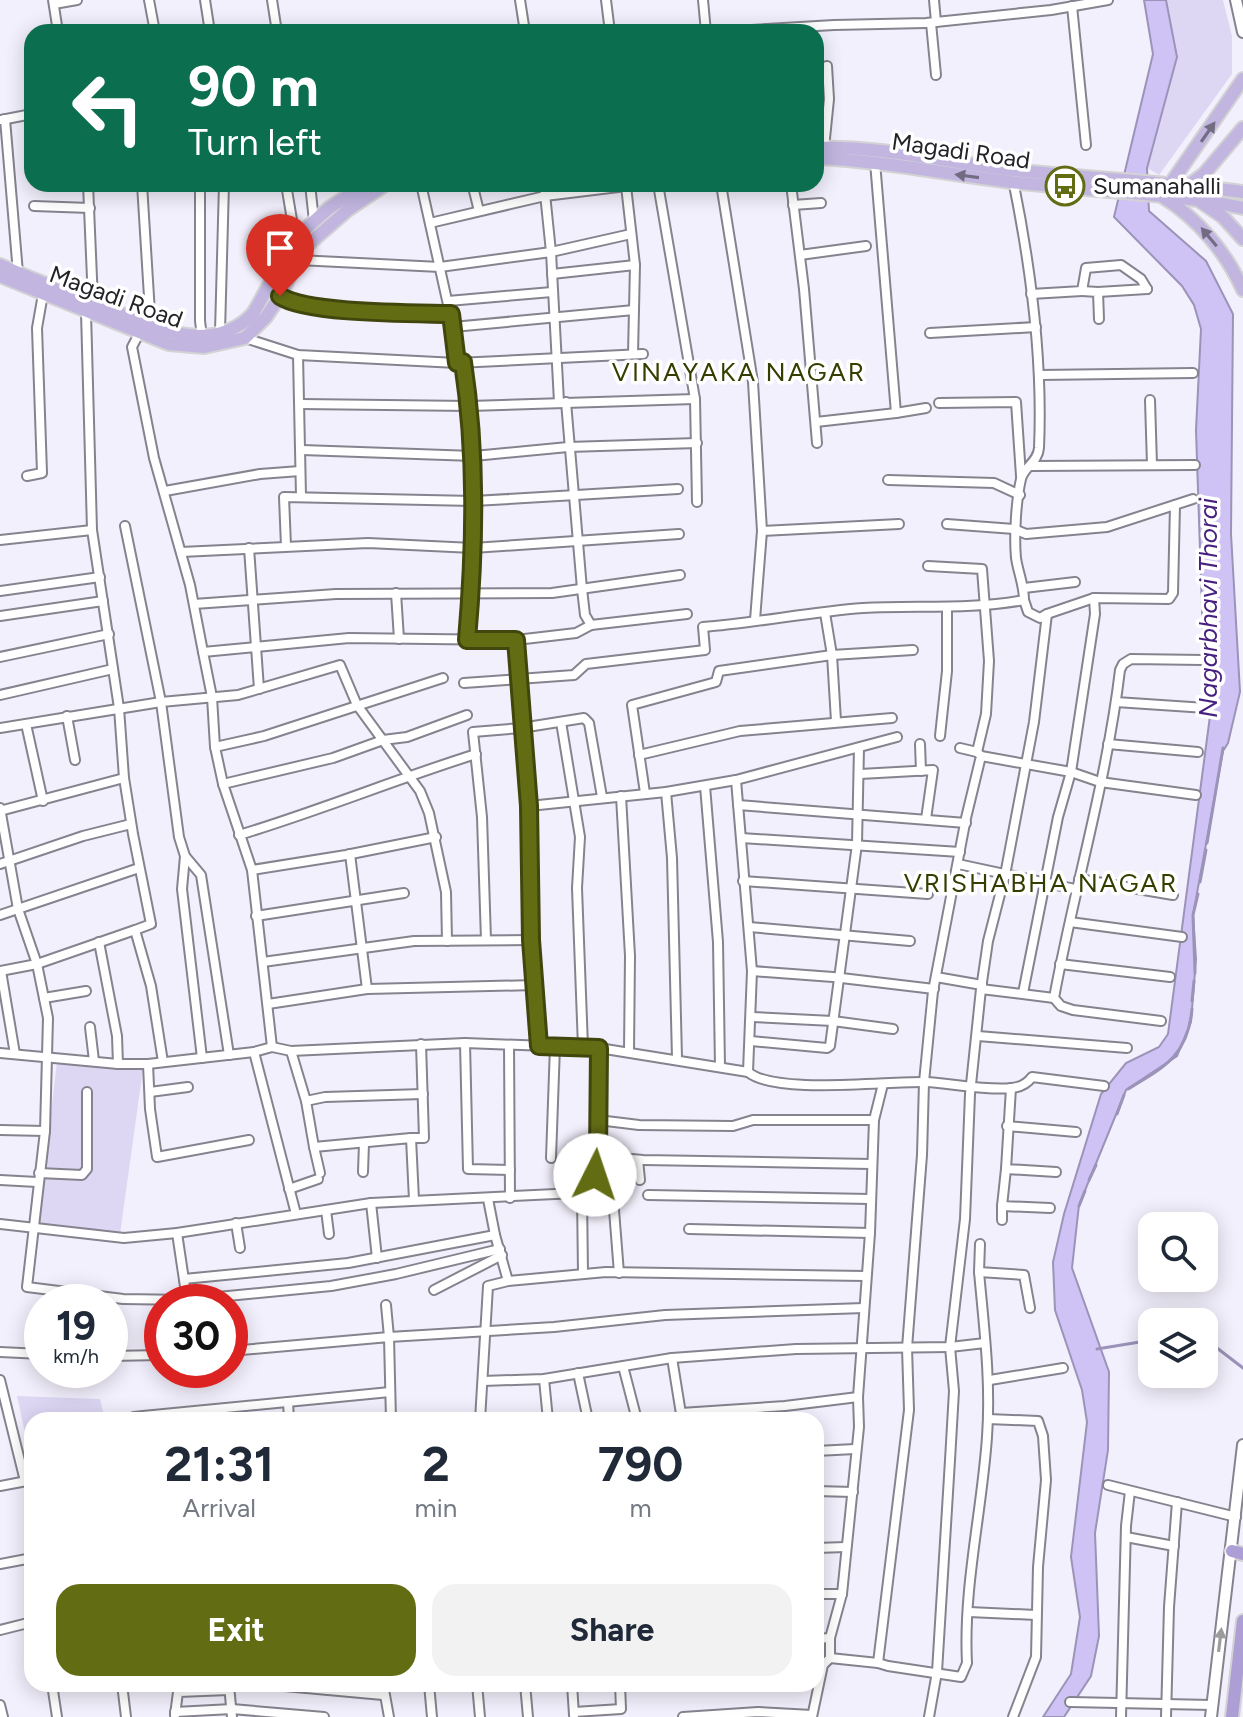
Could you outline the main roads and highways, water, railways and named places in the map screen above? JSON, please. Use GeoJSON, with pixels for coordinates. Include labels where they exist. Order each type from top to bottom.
{"type":"FeatureCollection","features":[{"type":"Feature","properties":{"kind":"highway"},"geometry":{"type":"LineString","coordinates":[[1232,1717],[1243,1621]]}},
{"type":"Feature","properties":{"kind":"main road"},"geometry":{"type":"LineString","coordinates":[[1171,183],[1243,79]]}},
{"type":"Feature","properties":{"kind":"main road"},"geometry":{"type":"LineString","coordinates":[[1243,128],[1190,191],[1223,217],[1243,239]]}},
{"type":"Feature","properties":{"kind":"main road","name":"Magadi Road"},"geometry":{"type":"LineString","coordinates":[[824,150],[847,147],[900,153],[1013,176]]}},
{"type":"Feature","properties":{"kind":"main road","name":"Magadi Road"},"geometry":{"type":"LineString","coordinates":[[824,152],[875,162],[1102,183],[1156,191],[1243,192]]}},
{"type":"Feature","properties":{"kind":"main road","name":"Magadi Road"},"geometry":{"type":"LineString","coordinates":[[1156,191],[1171,183],[1243,208]]}},
{"type":"Feature","properties":{"kind":"main road"},"geometry":{"type":"LineString","coordinates":[[1156,191],[1201,227],[1223,253],[1243,290]]}},
{"type":"Feature","properties":{"kind":"main road","name":"Magadi Road"},"geometry":{"type":"LineString","coordinates":[[141,328],[202,336],[234,329],[247,320],[295,238],[329,208],[354,192]]}},
{"type":"Feature","properties":{"kind":"main road","name":"Magadi Road"},"geometry":{"type":"LineString","coordinates":[[0,265],[181,346],[204,347],[245,338],[266,317],[280,296],[303,249],[375,192]]}},
{"type":"Feature","properties":{"kind":"main road","name":"Magadi Road"},"geometry":{"type":"LineString","coordinates":[[0,276],[43,294],[90,307]]}},
{"type":"Feature","properties":{"kind":"water","name":"Nagarbhavi Thorai"},"geometry":{"type":"Polygon","coordinates":[[[1144,0],[1166,0],[1177,57],[1147,168],[1149,211],[1206,261],[1233,314],[1231,534],[1240,692],[1228,743],[1223,751],[1193,915],[1196,959],[1191,1022],[1177,1056],[1126,1090],[1079,1205],[1072,1268],[1109,1372],[1108,1450],[1095,1533],[1099,1636],[1091,1676],[1064,1717],[1043,1717],[1071,1674],[1080,1617],[1071,1557],[1087,1422],[1082,1390],[1055,1310],[1053,1262],[1064,1214],[1101,1094],[1126,1063],[1159,1047],[1168,1034],[1212,690],[1203,640],[1196,430],[1201,329],[1194,305],[1182,286],[1114,217],[1153,54],[1144,0]]]}},
{"type":"Feature","properties":{"kind":"waterway","name":"Nagarbhavi Thorai"},"geometry":{"type":"LineString","coordinates":[[1207,843],[1223,748]]}},
{"type":"Feature","properties":{"kind":"waterway","name":"Nagarbhavi Thorai"},"geometry":{"type":"LineString","coordinates":[[1200,882],[1206,850]]}},
{"type":"Feature","properties":{"kind":"waterway","name":"Nagarbhavi Thorai"},"geometry":{"type":"LineString","coordinates":[[1195,973],[1193,915],[1198,894]]}},
{"type":"Feature","properties":{"kind":"waterway","name":"Nagarbhavi Thorai"},"geometry":{"type":"LineString","coordinates":[[1192,1001],[1194,981]]}},
{"type":"Feature","properties":{"kind":"waterway","name":"Nagarbhavi Thorai"},"geometry":{"type":"LineString","coordinates":[[1128,1089],[1153,1074],[1180,1049],[1190,1025],[1192,1009]]}},
{"type":"Feature","properties":{"kind":"waterway","name":"Nagarbhavi Thorai"},"geometry":{"type":"LineString","coordinates":[[1117,1114],[1124,1095]]}},
{"type":"Feature","properties":{"kind":"waterway","name":"Nagarbhavi Thorai"},"geometry":{"type":"LineString","coordinates":[[1089,1180],[1096,1165]]}},
{"type":"Feature","properties":{"kind":"waterway","name":"Nagarbhavi Thorai"},"geometry":{"type":"LineString","coordinates":[[1079,1206],[1085,1191]]}},
{"type":"Feature","properties":{"kind":"waterway"},"geometry":{"type":"LineString","coordinates":[[1097,1349],[1138,1342]]}},
{"type":"Feature","properties":{"kind":"waterway"},"geometry":{"type":"LineString","coordinates":[[1218,1349],[1243,1368]]}},
{"type":"Feature","properties":{"kind":"place","name":"Sumanahalli"},"geometry":{"type":"Point","coordinates":[1065,186]}},
{"type":"Feature","properties":{"kind":"district","name":"VINAYAKA NAGAR"},"geometry":{"type":"Point","coordinates":[739,372]}},
{"type":"Feature","properties":{"kind":"district","name":"VRISHABHA NAGAR"},"geometry":{"type":"Point","coordinates":[1041,883]}}]}
